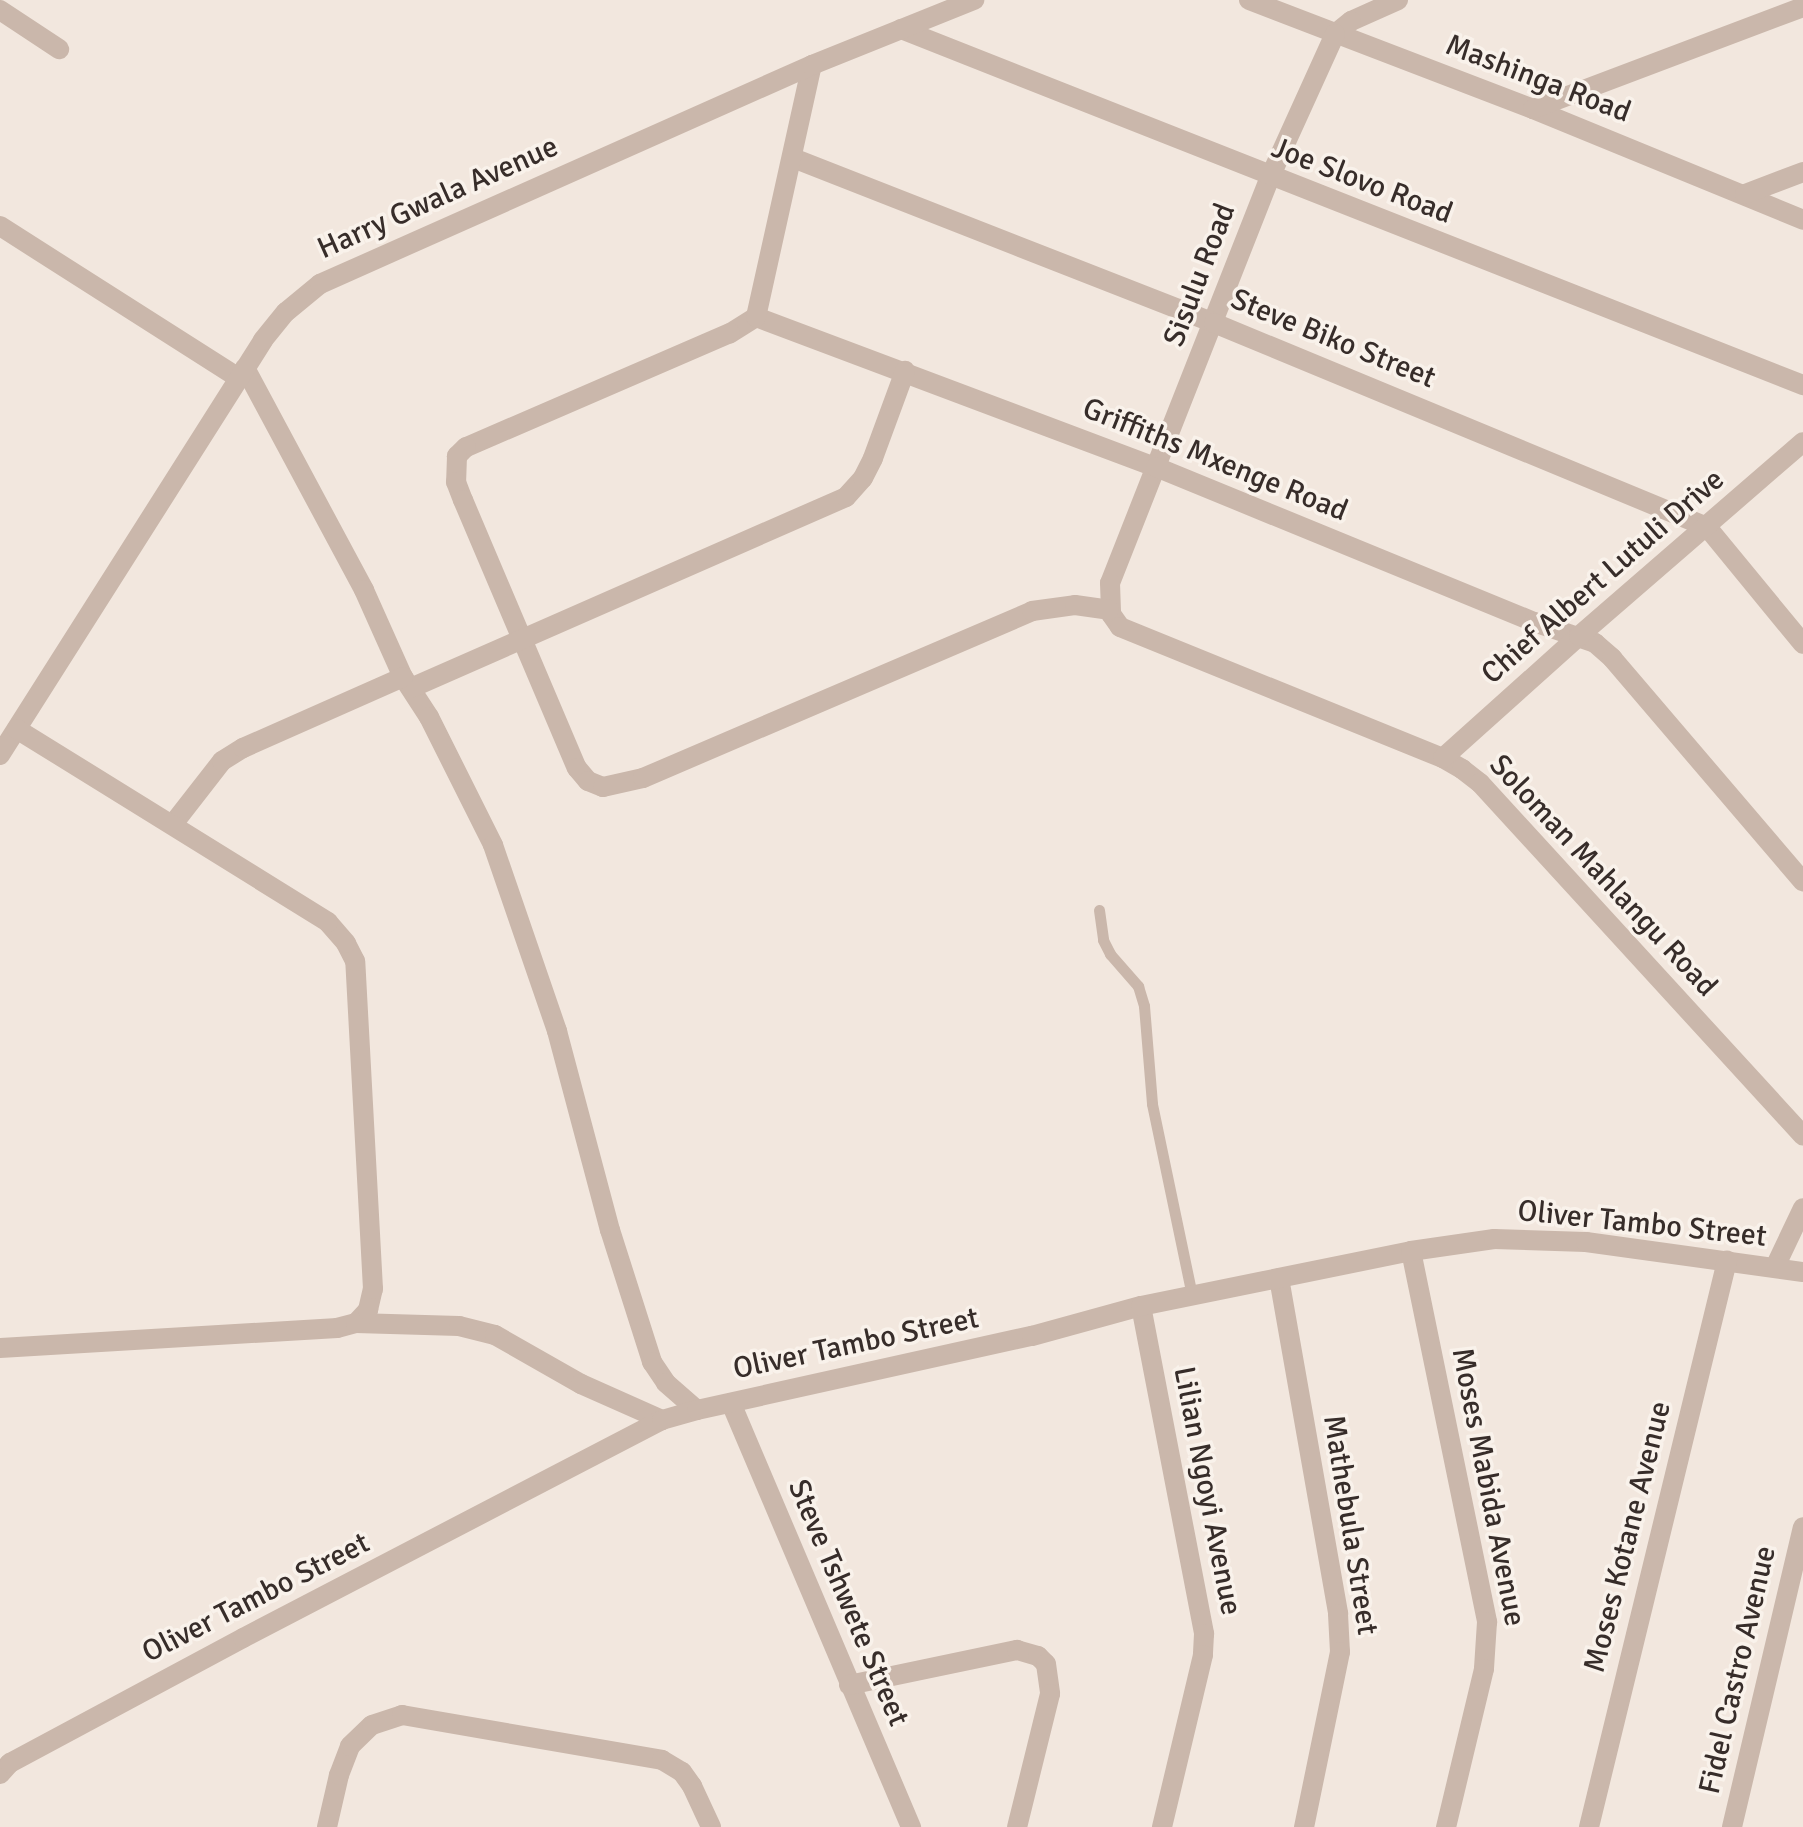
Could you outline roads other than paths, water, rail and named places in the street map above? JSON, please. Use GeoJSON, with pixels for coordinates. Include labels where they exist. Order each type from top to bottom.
{"type":"FeatureCollection","features":[{"type":"Feature","properties":{"kind":"street","name":"Harry Gwala Avenue"},"geometry":{"type":"LineString","coordinates":[[0,755],[242,373],[286,312],[320,284],[373,257],[812,65],[974,0]]}},
{"type":"Feature","properties":{"kind":"street","name":"Mashinga Road"},"geometry":{"type":"LineString","coordinates":[[1249,0],[1533,109],[1803,220]]}},
{"type":"Feature","properties":{"kind":"street"},"geometry":{"type":"LineString","coordinates":[[1335,34],[1351,21],[1398,0]]}},
{"type":"Feature","properties":{"kind":"street"},"geometry":{"type":"LineString","coordinates":[[1533,109],[1803,7]]}},
{"type":"Feature","properties":{"kind":"street"},"geometry":{"type":"LineString","coordinates":[[0,10],[59,49]]}},
{"type":"Feature","properties":{"kind":"street","name":"Joe Slovo Road"},"geometry":{"type":"LineString","coordinates":[[901,29],[1803,385]]}},
{"type":"Feature","properties":{"kind":"street","name":"Sisulu Road"},"geometry":{"type":"LineString","coordinates":[[1109,610],[1110,583],[1270,177],[1335,34]]}},
{"type":"Feature","properties":{"kind":"street"},"geometry":{"type":"LineString","coordinates":[[812,65],[756,317],[730,333],[466,447],[457,456],[456,482],[577,768],[588,781],[603,787],[643,778],[1032,611],[1075,605],[1109,610]]}},
{"type":"Feature","properties":{"kind":"street","name":"Steve Biko Street"},"geometry":{"type":"LineString","coordinates":[[793,158],[1214,323],[1707,527],[1803,644]]}},
{"type":"Feature","properties":{"kind":"street"},"geometry":{"type":"LineString","coordinates":[[1745,194],[1803,172]]}},
{"type":"Feature","properties":{"kind":"street"},"geometry":{"type":"LineString","coordinates":[[0,226],[242,373],[364,590],[407,682],[493,845],[520,916],[557,1031],[610,1230],[652,1362],[666,1383],[697,1410]]}},
{"type":"Feature","properties":{"kind":"street","name":"Griffiths Mxenge Road"},"geometry":{"type":"LineString","coordinates":[[756,317],[1156,467],[1534,622],[1579,636],[1612,658],[1803,882]]}},
{"type":"Feature","properties":{"kind":"street"},"geometry":{"type":"LineString","coordinates":[[173,824],[222,761],[256,742],[407,682],[525,640],[846,497],[863,478],[873,458],[905,371]]}},
{"type":"Feature","properties":{"kind":"street","name":"Chief Albert Lutuli Drive"},"geometry":{"type":"LineString","coordinates":[[1443,758],[1803,442]]}},
{"type":"Feature","properties":{"kind":"street","name":"Soloman Mahlangu Road"},"geometry":{"type":"LineString","coordinates":[[1109,610],[1120,627],[1443,758],[1480,783],[1803,1135]]}},
{"type":"Feature","properties":{"kind":"street"},"geometry":{"type":"LineString","coordinates":[[17,729],[328,922],[346,943],[355,961],[373,1289],[368,1310],[356,1323]]}},
{"type":"Feature","properties":{"kind":"street"},"geometry":{"type":"LineString","coordinates":[[1775,1267],[1803,1208]]}},
{"type":"Feature","properties":{"kind":"street","name":"Oliver Tambo Street"},"geometry":{"type":"LineString","coordinates":[[3,1761],[662,1420],[697,1410],[1032,1336],[1141,1306],[1411,1251],[1494,1239],[1586,1242],[1803,1272]]}},
{"type":"Feature","properties":{"kind":"street","name":"Moses Mabida Avenue"},"geometry":{"type":"LineString","coordinates":[[1411,1251],[1487,1622],[1484,1669],[1446,1827]]}},
{"type":"Feature","properties":{"kind":"street","name":"Moses Kotane Avenue"},"geometry":{"type":"LineString","coordinates":[[1589,1827],[1727,1261]]}},
{"type":"Feature","properties":{"kind":"street","name":"Mathebula Street"},"geometry":{"type":"LineString","coordinates":[[1279,1278],[1338,1614],[1340,1652],[1304,1827]]}},
{"type":"Feature","properties":{"kind":"street","name":"Lilian Ngoyi Avenue"},"geometry":{"type":"LineString","coordinates":[[1141,1306],[1204,1634],[1203,1655],[1162,1827]]}},
{"type":"Feature","properties":{"kind":"street"},"geometry":{"type":"LineString","coordinates":[[0,1348],[337,1328],[356,1323],[459,1326],[495,1335],[581,1384],[662,1420]]}},
{"type":"Feature","properties":{"kind":"street","name":"Steve Tshwete Street"},"geometry":{"type":"LineString","coordinates":[[731,1403],[911,1827]]}},
{"type":"Feature","properties":{"kind":"street","name":"Fidel Castro Avenue"},"geometry":{"type":"LineString","coordinates":[[1732,1827],[1803,1527]]}},
{"type":"Feature","properties":{"kind":"street"},"geometry":{"type":"LineString","coordinates":[[849,1685],[1017,1650],[1038,1656],[1046,1664],[1051,1679],[1050,1694],[1017,1827]]}},
{"type":"Feature","properties":{"kind":"street"},"geometry":{"type":"LineString","coordinates":[[327,1827],[339,1775],[350,1746],[372,1725],[402,1715],[662,1760],[682,1772],[711,1827]]}},
{"type":"Feature","properties":{"kind":"lane"},"geometry":{"type":"LineString","coordinates":[[1099,910],[1103,940],[1138,986],[1144,1006],[1152,1104],[1192,1296]]}}]}
